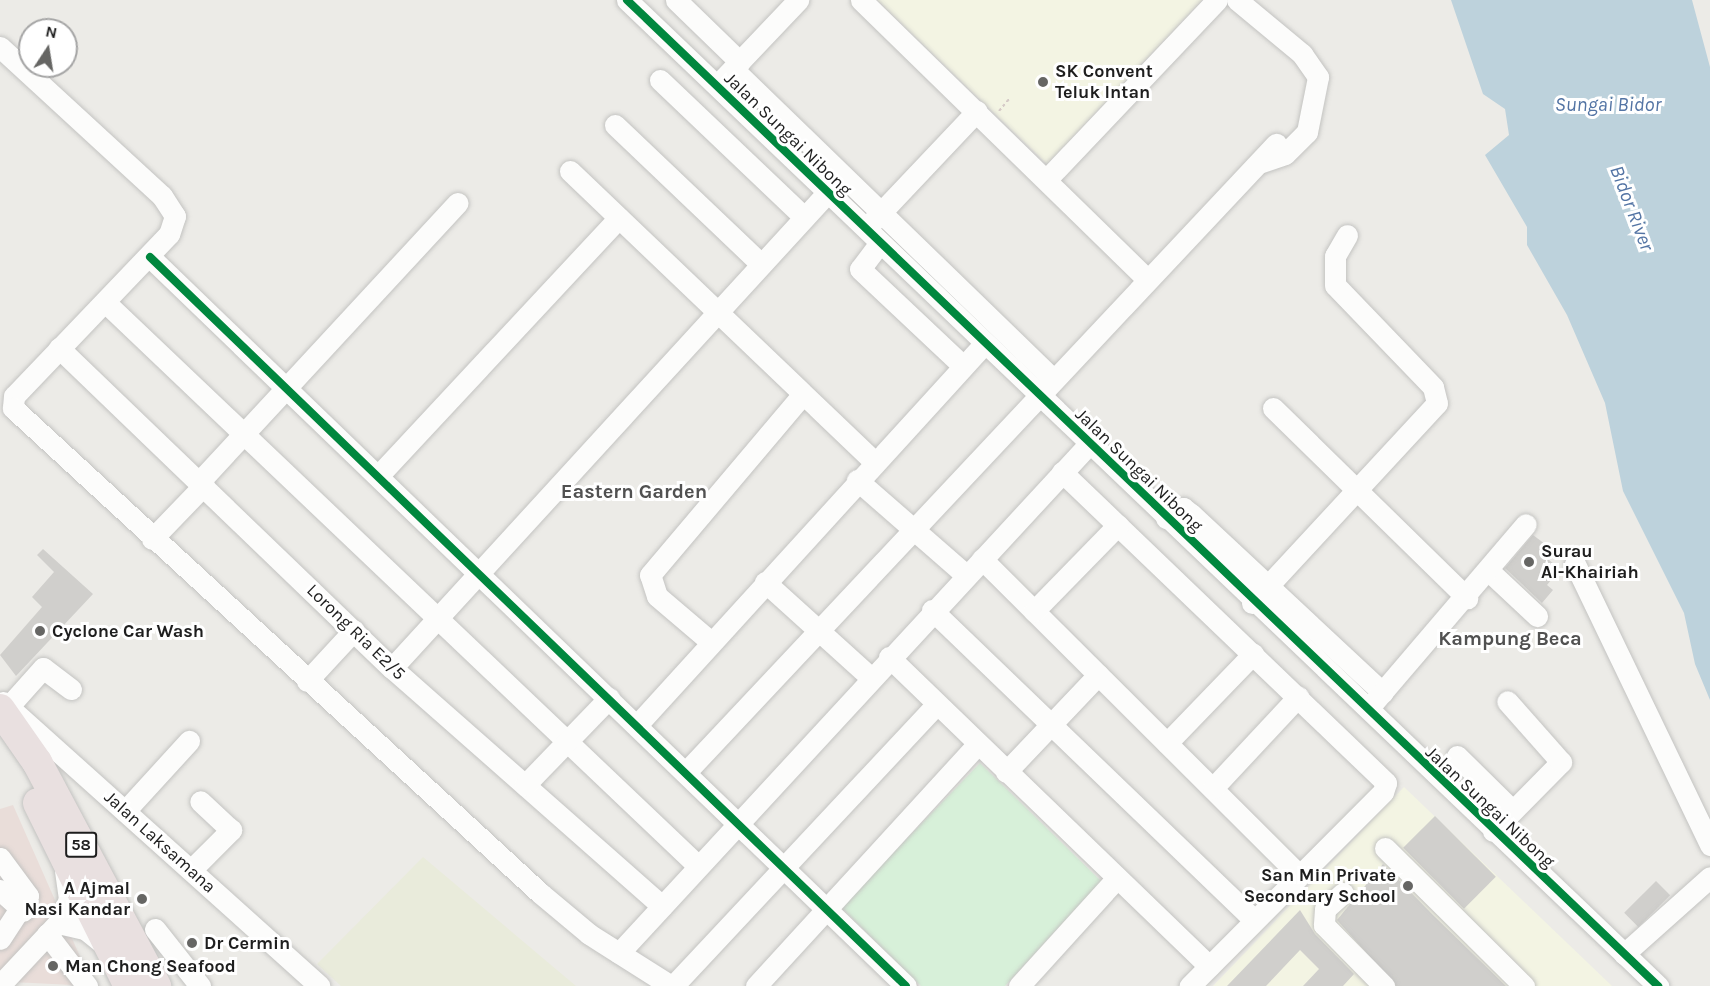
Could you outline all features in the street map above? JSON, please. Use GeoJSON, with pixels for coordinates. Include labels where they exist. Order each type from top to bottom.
{"type":"FeatureCollection","features":[{"type":"Feature","properties":{"kind":"highway","name":"58"},"geometry":{"type":"LineString","coordinates":[[3,705],[37,762],[133,986]]}},
{"type":"Feature","properties":{"kind":"highway","name":"58"},"geometry":{"type":"LineString","coordinates":[[0,738],[109,948],[133,986]]}},
{"type":"Feature","properties":{"kind":"street","name":"Jalan Sungai Nibong"},"geometry":{"type":"LineString","coordinates":[[627,0],[984,344],[1045,386],[1090,443],[1252,603],[1658,986]]}},
{"type":"Feature","properties":{"kind":"street"},"geometry":{"type":"LineString","coordinates":[[676,0],[1045,386]]}},
{"type":"Feature","properties":{"kind":"street"},"geometry":{"type":"LineString","coordinates":[[717,85],[798,0]]}},
{"type":"Feature","properties":{"kind":"street"},"geometry":{"type":"LineString","coordinates":[[861,0],[1048,178],[1146,278]]}},
{"type":"Feature","properties":{"kind":"street"},"geometry":{"type":"LineString","coordinates":[[1048,178],[1217,0]]}},
{"type":"Feature","properties":{"kind":"street"},"geometry":{"type":"LineString","coordinates":[[1236,0],[1302,54],[1318,77],[1307,132],[1300,143],[1256,165]]}},
{"type":"Feature","properties":{"kind":"street"},"geometry":{"type":"LineString","coordinates":[[0,47],[162,196],[175,216],[169,234],[150,257],[59,348],[10,402],[152,539],[540,893],[619,953],[672,986],[937,704]]}},
{"type":"Feature","properties":{"kind":"street"},"geometry":{"type":"LineString","coordinates":[[660,80],[804,217]]}},
{"type":"Feature","properties":{"kind":"street"},"geometry":{"type":"LineString","coordinates":[[963,366],[860,269],[881,213],[977,111]]}},
{"type":"Feature","properties":{"kind":"street"},"geometry":{"type":"LineString","coordinates":[[615,125],[761,264]]}},
{"type":"Feature","properties":{"kind":"street"},"geometry":{"type":"LineString","coordinates":[[686,772],[1146,278],[1276,144]]}},
{"type":"Feature","properties":{"kind":"street"},"geometry":{"type":"LineString","coordinates":[[570,171],[874,462]]}},
{"type":"Feature","properties":{"kind":"street"},"geometry":{"type":"LineString","coordinates":[[392,668],[717,310],[827,193]]}},
{"type":"Feature","properties":{"kind":"street"},"geometry":{"type":"LineString","coordinates":[[152,539],[242,436],[457,203]]}},
{"type":"Feature","properties":{"kind":"street"},"geometry":{"type":"LineString","coordinates":[[378,476],[619,218]]}},
{"type":"Feature","properties":{"kind":"street"},"geometry":{"type":"LineString","coordinates":[[1252,603],[1360,492],[1430,415],[1437,392],[1335,285],[1335,256],[1347,235]]}},
{"type":"Feature","properties":{"kind":"street"},"geometry":{"type":"LineString","coordinates":[[150,257],[739,822],[906,986]]}},
{"type":"Feature","properties":{"kind":"street"},"geometry":{"type":"LineString","coordinates":[[105,302],[434,621],[698,866]]}},
{"type":"Feature","properties":{"kind":"street"},"geometry":{"type":"LineString","coordinates":[[637,725],[857,480],[984,344]]}},
{"type":"Feature","properties":{"kind":"street","name":"Lorong Ria E2/5"},"geometry":{"type":"LineString","coordinates":[[59,348],[392,668],[662,906]]}},
{"type":"Feature","properties":{"kind":"street"},"geometry":{"type":"LineString","coordinates":[[711,642],[657,596],[649,585],[650,575],[802,395]]}},
{"type":"Feature","properties":{"kind":"street"},"geometry":{"type":"LineString","coordinates":[[1273,408],[1467,598]]}},
{"type":"Feature","properties":{"kind":"street"},"geometry":{"type":"LineString","coordinates":[[619,953],[870,677],[1090,443]]}},
{"type":"Feature","properties":{"kind":"street"},"geometry":{"type":"LineString","coordinates":[[1062,472],[1376,769],[1386,783],[1383,792],[1252,918],[1190,986]]}},
{"type":"Feature","properties":{"kind":"street"},"geometry":{"type":"LineString","coordinates":[[857,480],[966,575]]}},
{"type":"Feature","properties":{"kind":"street"},"geometry":{"type":"LineString","coordinates":[[1166,518],[1183,508],[1191,513],[1383,693]]}},
{"type":"Feature","properties":{"kind":"street"},"geometry":{"type":"LineString","coordinates":[[1366,711],[1467,598],[1526,524]]}},
{"type":"Feature","properties":{"kind":"street"},"geometry":{"type":"LineString","coordinates":[[1034,611],[1118,525]]}},
{"type":"Feature","properties":{"kind":"street"},"geometry":{"type":"LineString","coordinates":[[982,559],[1298,874]]}},
{"type":"Feature","properties":{"kind":"street"},"geometry":{"type":"LineString","coordinates":[[1575,564],[1710,845]]}},
{"type":"Feature","properties":{"kind":"street"},"geometry":{"type":"LineString","coordinates":[[1488,571],[1538,616]]}},
{"type":"Feature","properties":{"kind":"street"},"geometry":{"type":"LineString","coordinates":[[765,582],[870,677]]}},
{"type":"Feature","properties":{"kind":"street"},"geometry":{"type":"LineString","coordinates":[[933,610],[1252,918]]}},
{"type":"Feature","properties":{"kind":"street"},"geometry":{"type":"LineString","coordinates":[[307,681],[354,630]]}},
{"type":"Feature","properties":{"kind":"street"},"geometry":{"type":"LineString","coordinates":[[1167,743],[1253,654]]}},
{"type":"Feature","properties":{"kind":"street"},"geometry":{"type":"LineString","coordinates":[[889,657],[1116,879],[1209,966]]}},
{"type":"Feature","properties":{"kind":"street"},"geometry":{"type":"LineString","coordinates":[[3,705],[43,668],[71,689]]}},
{"type":"Feature","properties":{"kind":"street"},"geometry":{"type":"LineString","coordinates":[[1006,772],[1098,675]]}},
{"type":"Feature","properties":{"kind":"street"},"geometry":{"type":"LineString","coordinates":[[1213,788],[1298,697]]}},
{"type":"Feature","properties":{"kind":"street"},"geometry":{"type":"LineString","coordinates":[[525,785],[609,698]]}},
{"type":"Feature","properties":{"kind":"street"},"geometry":{"type":"LineString","coordinates":[[1493,831],[1561,762],[1507,701]]}},
{"type":"Feature","properties":{"kind":"street","name":"Jalan Laksamana"},"geometry":{"type":"LineString","coordinates":[[3,705],[125,811],[319,986]]}},
{"type":"Feature","properties":{"kind":"street"},"geometry":{"type":"LineString","coordinates":[[125,811],[189,741]]}},
{"type":"Feature","properties":{"kind":"street"},"geometry":{"type":"LineString","coordinates":[[1376,769],[1401,743]]}},
{"type":"Feature","properties":{"kind":"street"},"geometry":{"type":"LineString","coordinates":[[756,986],[978,744]]}},
{"type":"Feature","properties":{"kind":"street"},"geometry":{"type":"LineString","coordinates":[[1457,756],[1513,811]]}},
{"type":"Feature","properties":{"kind":"street"},"geometry":{"type":"LineString","coordinates":[[191,870],[231,830],[200,801]]}},
{"type":"Feature","properties":{"kind":"street"},"geometry":{"type":"LineString","coordinates":[[1385,848],[1524,986]]}},
{"type":"Feature","properties":{"kind":"street"},"geometry":{"type":"LineString","coordinates":[[0,985],[53,929],[69,899],[62,855]]}},
{"type":"Feature","properties":{"kind":"street"},"geometry":{"type":"LineString","coordinates":[[0,858],[28,896],[9,904],[0,939]]}},
{"type":"Feature","properties":{"kind":"street"},"geometry":{"type":"LineString","coordinates":[[1624,954],[1710,877]]}},
{"type":"Feature","properties":{"kind":"street"},"geometry":{"type":"LineString","coordinates":[[1019,986],[1116,879]]}},
{"type":"Feature","properties":{"kind":"street"},"geometry":{"type":"LineString","coordinates":[[1343,893],[1325,909],[1324,925],[1384,986]]}},
{"type":"Feature","properties":{"kind":"street"},"geometry":{"type":"LineString","coordinates":[[53,929],[85,929],[109,948]]}},
{"type":"Feature","properties":{"kind":"street"},"geometry":{"type":"LineString","coordinates":[[53,929],[87,986]]}},
{"type":"Feature","properties":{"kind":"street"},"geometry":{"type":"LineString","coordinates":[[155,929],[200,986]]}},
{"type":"Feature","properties":{"kind":"shaded area","name":"SK Convent Teluk Intan"},"geometry":{"type":"Polygon","coordinates":[[[877,0],[1202,0],[1047,164],[877,0]]]}},
{"type":"Feature","properties":{"kind":"shaded area","name":"San Min Private Secondary School"},"geometry":{"type":"Polygon","coordinates":[[[1404,787],[1612,986],[1213,986],[1404,787]]]}},
{"type":"Feature","properties":{"kind":"shaded area"},"geometry":{"type":"Polygon","coordinates":[[[13,805],[93,986],[12,982],[0,986],[0,809],[13,805]]]}},
{"type":"Feature","properties":{"kind":"shaded area"},"geometry":{"type":"Polygon","coordinates":[[[423,857],[576,986],[341,986],[317,964],[423,857]]]}},
{"type":"Feature","properties":{"kind":"green space"},"geometry":{"type":"Polygon","coordinates":[[[980,763],[1101,881],[1005,986],[921,986],[841,907],[980,763]]]}},
{"type":"Feature","properties":{"kind":"water","name":"Sungai Bidor"},"geometry":{"type":"Polygon","coordinates":[[[1451,0],[1692,0],[1710,67],[1710,700],[1695,664],[1684,613],[1623,491],[1605,403],[1567,315],[1527,245],[1527,227],[1485,155],[1509,135],[1505,109],[1483,94],[1451,0]]]}},
{"type":"Feature","properties":{"kind":"building","name":"Surau Al-Khairiah"},"geometry":{"type":"Polygon","coordinates":[[[1533,535],[1549,547],[1543,555],[1560,569],[1547,585],[1553,590],[1542,603],[1505,568],[1533,535]]]}},
{"type":"Feature","properties":{"kind":"building","name":"Cyclone Car Wash"},"geometry":{"type":"Polygon","coordinates":[[[43,549],[93,594],[16,676],[0,655],[42,607],[32,597],[54,572],[37,555],[43,549]]]}},
{"type":"Feature","properties":{"kind":"building"},"geometry":{"type":"Polygon","coordinates":[[[1435,816],[1496,877],[1464,909],[1403,848],[1435,816]]]}},
{"type":"Feature","properties":{"kind":"building"},"geometry":{"type":"Polygon","coordinates":[[[1383,864],[1506,986],[1396,986],[1337,920],[1383,864]]]}},
{"type":"Feature","properties":{"kind":"building"},"geometry":{"type":"Polygon","coordinates":[[[1656,881],[1670,895],[1638,927],[1624,913],[1656,881]]]}},
{"type":"Feature","properties":{"kind":"building"},"geometry":{"type":"Polygon","coordinates":[[[1300,910],[1315,934],[1354,974],[1343,986],[1303,986],[1319,969],[1300,950],[1266,986],[1227,986],[1300,910]]]}},
{"type":"Feature","properties":{"kind":"cycle path"},"geometry":{"type":"LineString","coordinates":[[627,0],[1658,986]]}},
{"type":"Feature","properties":{"kind":"cycle path"},"geometry":{"type":"LineString","coordinates":[[150,257],[906,986]]}},
{"type":"Feature","properties":{"kind":"place","name":"SK Convent Teluk Intan"},"geometry":{"type":"Point","coordinates":[1043,82]}},
{"type":"Feature","properties":{"kind":"place","name":"Surau Al-Khairiah"},"geometry":{"type":"Point","coordinates":[1529,562]}},
{"type":"Feature","properties":{"kind":"place","name":"Cyclone Car Wash"},"geometry":{"type":"Point","coordinates":[40,631]}},
{"type":"Feature","properties":{"kind":"place","name":"San Min Private Secondary School"},"geometry":{"type":"Point","coordinates":[1408,886]}},
{"type":"Feature","properties":{"kind":"place","name":"A Ajmal Nasi Kandar"},"geometry":{"type":"Point","coordinates":[142,899]}},
{"type":"Feature","properties":{"kind":"place","name":"Dr Cermin"},"geometry":{"type":"Point","coordinates":[192,943]}},
{"type":"Feature","properties":{"kind":"place","name":"Man Chong Seafood"},"geometry":{"type":"Point","coordinates":[53,966]}},
{"type":"Feature","properties":{"kind":"district","name":"Eastern Garden"},"geometry":{"type":"Point","coordinates":[634,491]}},
{"type":"Feature","properties":{"kind":"district","name":"Kampung Beca"},"geometry":{"type":"Point","coordinates":[1510,638]}},
{"type":"Feature","properties":{"kind":"water label","name":"Bidor River"},"geometry":{"type":"Point","coordinates":[1632,208]}}]}
